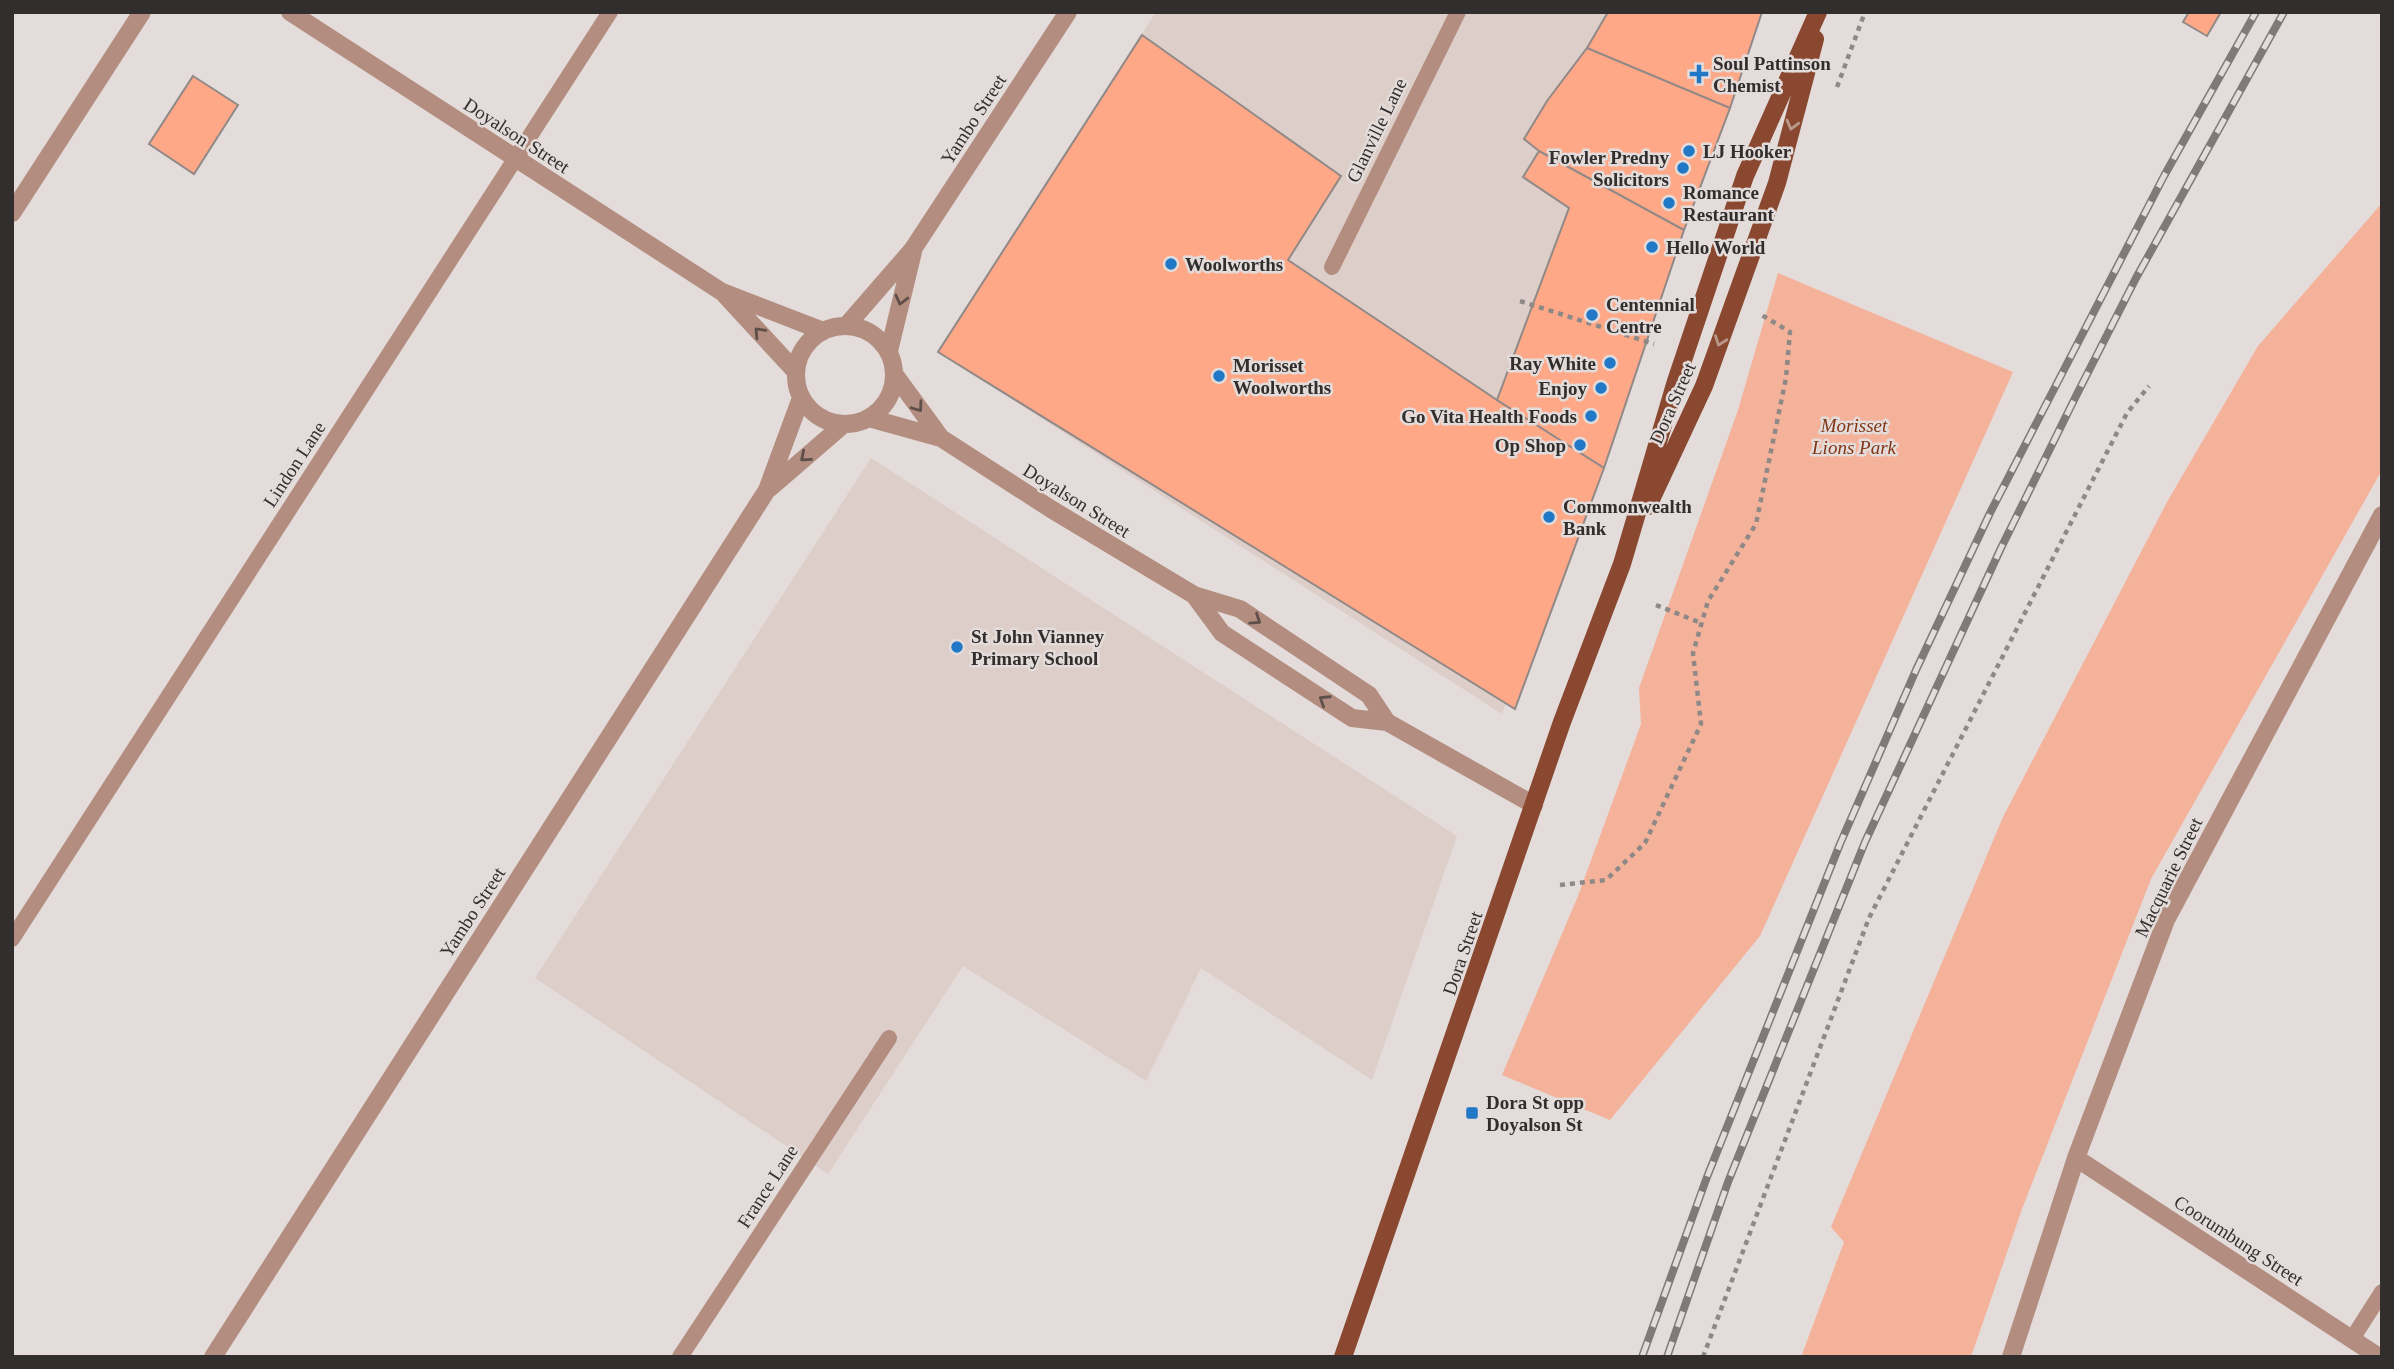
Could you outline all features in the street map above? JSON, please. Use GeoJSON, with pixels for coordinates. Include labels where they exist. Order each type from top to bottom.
{"type":"FeatureCollection","features":[{"type":"Feature","properties":{"kind":"main road","name":"Dora Street"},"geometry":{"type":"LineString","coordinates":[[1343,1357],[1562,722],[1622,564],[1704,386],[1777,183],[1820,12]]}},
{"type":"Feature","properties":{"kind":"main road","name":"Dora Street"},"geometry":{"type":"LineString","coordinates":[[1622,564],[1676,381],[1745,176],[1820,12]]}},
{"type":"Feature","properties":{"kind":"street"},"geometry":{"type":"LineString","coordinates":[[12,213],[142,12]]}},
{"type":"Feature","properties":{"kind":"street","name":"Doyalson Street"},"geometry":{"type":"LineString","coordinates":[[290,12],[722,292],[823,331]]}},
{"type":"Feature","properties":{"kind":"street","name":"Yambo Street"},"geometry":{"type":"LineString","coordinates":[[848,325],[914,249],[1068,12]]}},
{"type":"Feature","properties":{"kind":"street","name":"Yambo Street"},"geometry":{"type":"LineString","coordinates":[[889,351],[914,249]]}},
{"type":"Feature","properties":{"kind":"street","name":"Doyalson Street"},"geometry":{"type":"LineString","coordinates":[[722,292],[796,372],[802,398]]}},
{"type":"Feature","properties":{"kind":"street"},"geometry":{"type":"LineString","coordinates":[[796,372],[798,359],[812,338],[823,331],[848,325],[872,333],[889,351]]}},
{"type":"Feature","properties":{"kind":"street","name":"Doyalson Street"},"geometry":{"type":"LineString","coordinates":[[889,351],[895,375],[940,438]]}},
{"type":"Feature","properties":{"kind":"street"},"geometry":{"type":"LineString","coordinates":[[869,418],[880,411],[888,400],[895,375]]}},
{"type":"Feature","properties":{"kind":"street"},"geometry":{"type":"LineString","coordinates":[[802,398],[809,409],[819,417],[831,423],[844,424]]}},
{"type":"Feature","properties":{"kind":"street","name":"Yambo Street"},"geometry":{"type":"LineString","coordinates":[[213,1357],[767,491],[802,398]]}},
{"type":"Feature","properties":{"kind":"street","name":"Doyalson Street"},"geometry":{"type":"LineString","coordinates":[[844,424],[869,418],[940,438],[1194,595],[1240,609],[1369,695],[1387,722]]}},
{"type":"Feature","properties":{"kind":"street","name":"Yambo Street"},"geometry":{"type":"LineString","coordinates":[[767,491],[844,424]]}},
{"type":"Feature","properties":{"kind":"street","name":"Macquarie Street"},"geometry":{"type":"LineString","coordinates":[[2011,1357],[2076,1158],[2166,920],[2382,515]]}},
{"type":"Feature","properties":{"kind":"street","name":"Doyalson Street"},"geometry":{"type":"LineString","coordinates":[[1194,595],[1222,633],[1352,718],[1387,722],[1534,805]]}},
{"type":"Feature","properties":{"kind":"street","name":"Coorumbung Street"},"geometry":{"type":"LineString","coordinates":[[2076,1158],[2379,1357]]}},
{"type":"Feature","properties":{"kind":"lane","name":"Lindon Lane"},"geometry":{"type":"LineString","coordinates":[[12,940],[610,12]]}},
{"type":"Feature","properties":{"kind":"lane","name":"Glanville Lane"},"geometry":{"type":"LineString","coordinates":[[1332,267],[1458,12]]}},
{"type":"Feature","properties":{"kind":"lane","name":"France Lane"},"geometry":{"type":"LineString","coordinates":[[680,1357],[889,1038]]}},
{"type":"Feature","properties":{"kind":"lane"},"geometry":{"type":"LineString","coordinates":[[2352,1339],[2382,1292]]}},
{"type":"Feature","properties":{"kind":"path"},"geometry":{"type":"LineString","coordinates":[[1832,98],[1865,12]]}},
{"type":"Feature","properties":{"kind":"path"},"geometry":{"type":"LineString","coordinates":[[1520,301],[1654,344]]}},
{"type":"Feature","properties":{"kind":"path"},"geometry":{"type":"LineString","coordinates":[[1560,885],[1606,880],[1646,842],[1701,724],[1693,653],[1708,601],[1756,524],[1786,378],[1790,332],[1757,313],[1760,306]]}},
{"type":"Feature","properties":{"kind":"path"},"geometry":{"type":"LineString","coordinates":[[1703,1357],[1869,918],[2127,413],[2149,386]]}},
{"type":"Feature","properties":{"kind":"path"},"geometry":{"type":"LineString","coordinates":[[1656,604],[1701,623]]}},
{"type":"Feature","properties":{"kind":"shaded area"},"geometry":{"type":"Polygon","coordinates":[[[1156,12],[1752,12],[1502,714],[938,352],[1156,12]]]}},
{"type":"Feature","properties":{"kind":"shaded area","name":"St John Vianney Primary School"},"geometry":{"type":"Polygon","coordinates":[[[871,458],[1457,836],[1372,1080],[1201,968],[1146,1081],[963,966],[828,1174],[535,978],[871,458]]]}},
{"type":"Feature","properties":{"kind":"green space"},"geometry":{"type":"Polygon","coordinates":[[[2382,203],[2382,470],[2151,879],[2022,1209],[1971,1357],[1801,1357],[1844,1242],[1831,1227],[2003,817],[2167,502],[2258,346],[2382,203]]]}},
{"type":"Feature","properties":{"kind":"green space","name":"Morisset Lions Park"},"geometry":{"type":"Polygon","coordinates":[[[1778,273],[2013,372],[1760,936],[1610,1120],[1502,1075],[1578,896],[1641,724],[1639,688],[1738,410],[1778,273]]]}},
{"type":"Feature","properties":{"kind":"building"},"geometry":{"type":"Polygon","coordinates":[[[1608,12],[1762,12],[1730,108],[1587,48],[1608,12]]]}},
{"type":"Feature","properties":{"kind":"building"},"geometry":{"type":"Polygon","coordinates":[[[2189,12],[2221,12],[2207,36],[2183,22],[2189,12]]]}},
{"type":"Feature","properties":{"kind":"building","name":"Morisset Woolworths"},"geometry":{"type":"Polygon","coordinates":[[[1142,35],[1341,176],[1288,260],[1604,468],[1515,709],[938,352],[1142,35]]]}},
{"type":"Feature","properties":{"kind":"building"},"geometry":{"type":"Polygon","coordinates":[[[1587,48],[1730,108],[1684,230],[1539,151],[1524,139],[1547,101],[1587,48]]]}},
{"type":"Feature","properties":{"kind":"building"},"geometry":{"type":"Polygon","coordinates":[[[193,76],[238,105],[194,174],[149,144],[193,76]]]}},
{"type":"Feature","properties":{"kind":"building","name":"Centennial Centre"},"geometry":{"type":"Polygon","coordinates":[[[1539,151],[1684,230],[1604,468],[1497,400],[1569,208],[1523,177],[1539,151]]]}},
{"type":"Feature","properties":{"kind":"railway"},"geometry":{"type":"LineString","coordinates":[[1642,1357],[1707,1177],[1840,844],[1916,670],[1990,513],[2164,176],[2256,12]]}},
{"type":"Feature","properties":{"kind":"railway"},"geometry":{"type":"LineString","coordinates":[[1667,1357],[1728,1182],[1865,842],[2001,548],[2076,396],[2136,278],[2284,12]]}},
{"type":"Feature","properties":{"kind":"place","name":"Soul Pattinson Chemist"},"geometry":{"type":"Point","coordinates":[1699,74]}},
{"type":"Feature","properties":{"kind":"place","name":"LJ Hooker"},"geometry":{"type":"Point","coordinates":[1689,151]}},
{"type":"Feature","properties":{"kind":"place","name":"Fowler Predny Solicitors"},"geometry":{"type":"Point","coordinates":[1683,168]}},
{"type":"Feature","properties":{"kind":"place","name":"Romance Restaurant"},"geometry":{"type":"Point","coordinates":[1669,203]}},
{"type":"Feature","properties":{"kind":"place","name":"Hello World"},"geometry":{"type":"Point","coordinates":[1652,247]}},
{"type":"Feature","properties":{"kind":"place","name":"Woolworths"},"geometry":{"type":"Point","coordinates":[1171,264]}},
{"type":"Feature","properties":{"kind":"place","name":"Centennial Centre"},"geometry":{"type":"Point","coordinates":[1592,315]}},
{"type":"Feature","properties":{"kind":"place","name":"Ray White"},"geometry":{"type":"Point","coordinates":[1610,363]}},
{"type":"Feature","properties":{"kind":"place","name":"Morisset Woolworths"},"geometry":{"type":"Point","coordinates":[1219,376]}},
{"type":"Feature","properties":{"kind":"place","name":"Enjoy"},"geometry":{"type":"Point","coordinates":[1601,388]}},
{"type":"Feature","properties":{"kind":"place","name":"Go Vita Health Foods"},"geometry":{"type":"Point","coordinates":[1591,416]}},
{"type":"Feature","properties":{"kind":"place","name":"Op Shop"},"geometry":{"type":"Point","coordinates":[1580,445]}},
{"type":"Feature","properties":{"kind":"place","name":"Commonwealth Bank"},"geometry":{"type":"Point","coordinates":[1549,517]}},
{"type":"Feature","properties":{"kind":"place","name":"St John Vianney Primary School"},"geometry":{"type":"Point","coordinates":[957,647]}},
{"type":"Feature","properties":{"kind":"place","name":"Dora St opp Doyalson St"},"geometry":{"type":"Point","coordinates":[1472,1113]}}]}
